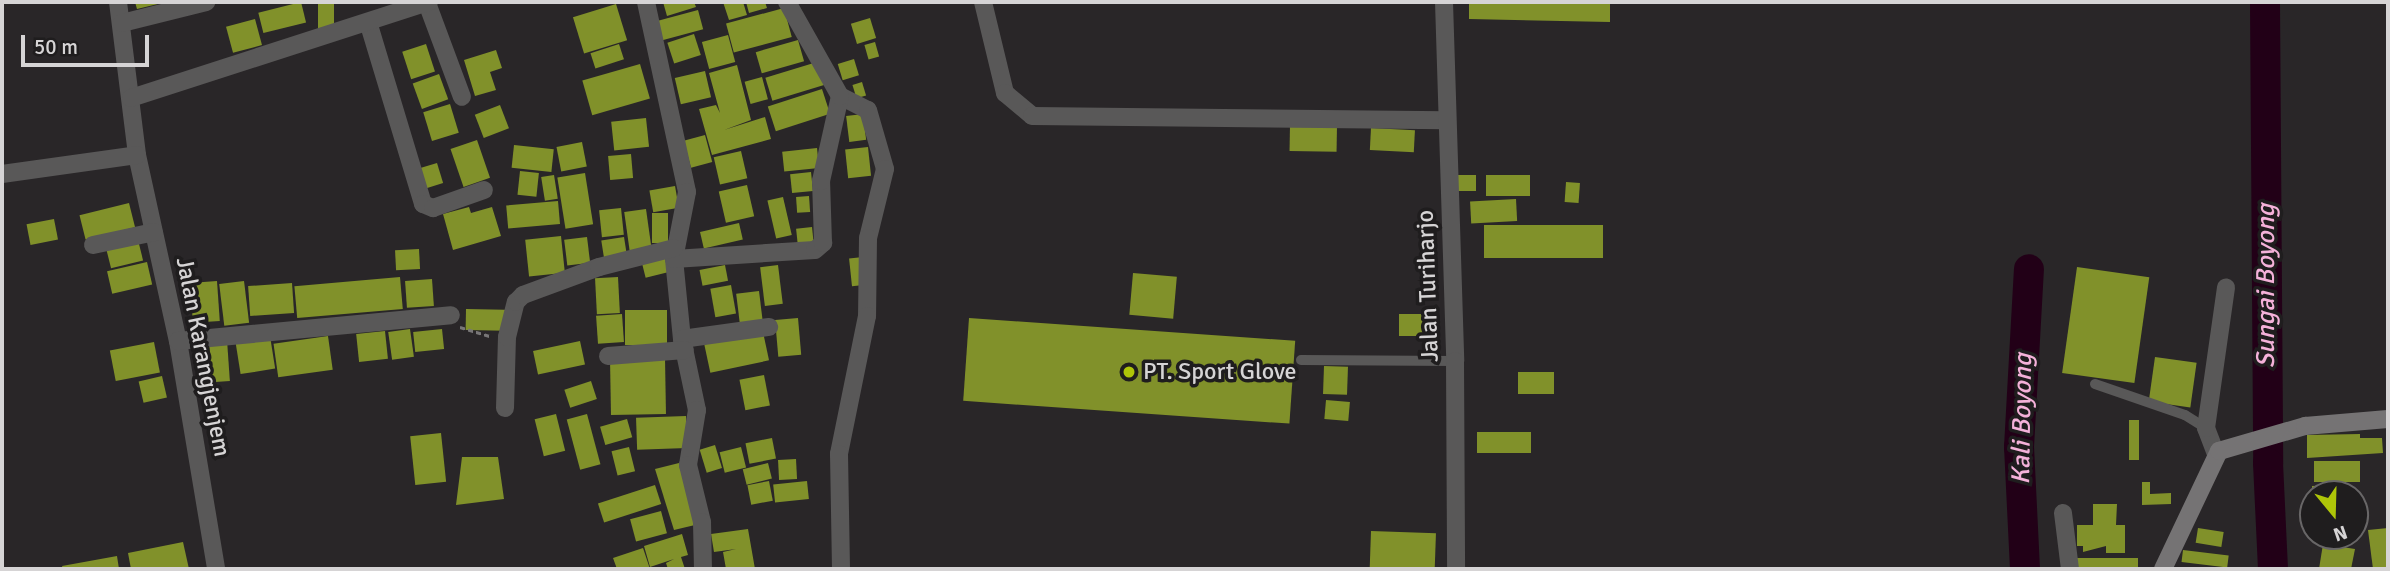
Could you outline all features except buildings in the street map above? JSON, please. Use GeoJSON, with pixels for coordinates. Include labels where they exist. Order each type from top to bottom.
{"type":"FeatureCollection","features":[{"type":"Feature","properties":{"kind":"main road"},"geometry":{"type":"LineString","coordinates":[[2163,569],[2217,454],[2238,442],[2305,426],[2388,419]]}},
{"type":"Feature","properties":{"kind":"street","name":"Jalan Karangjenjem"},"geometry":{"type":"LineString","coordinates":[[118,2],[136,155],[178,341],[216,569]]}},
{"type":"Feature","properties":{"kind":"street"},"geometry":{"type":"LineString","coordinates":[[121,23],[206,2]]}},
{"type":"Feature","properties":{"kind":"street"},"geometry":{"type":"LineString","coordinates":[[131,98],[369,25],[428,2],[462,97]]}},
{"type":"Feature","properties":{"kind":"street"},"geometry":{"type":"LineString","coordinates":[[646,2],[687,192],[674,254],[684,344],[697,410],[688,465],[702,522],[703,569]]}},
{"type":"Feature","properties":{"kind":"street"},"geometry":{"type":"LineString","coordinates":[[787,2],[840,96],[868,110],[885,169],[868,237],[867,316],[839,454],[841,569]]}},
{"type":"Feature","properties":{"kind":"street"},"geometry":{"type":"LineString","coordinates":[[983,2],[1005,93],[1032,117],[1446,120]]}},
{"type":"Feature","properties":{"kind":"street","name":"Jalan Turiharjo"},"geometry":{"type":"LineString","coordinates":[[1444,2],[1455,361],[1456,569]]}},
{"type":"Feature","properties":{"kind":"street"},"geometry":{"type":"LineString","coordinates":[[369,25],[423,204],[433,208],[484,190]]}},
{"type":"Feature","properties":{"kind":"street"},"geometry":{"type":"LineString","coordinates":[[505,408],[507,337],[516,302],[535,288],[674,254],[821,247],[825,151],[840,96]]}},
{"type":"Feature","properties":{"kind":"street"},"geometry":{"type":"LineString","coordinates":[[2,174],[136,155]]}},
{"type":"Feature","properties":{"kind":"street"},"geometry":{"type":"LineString","coordinates":[[93,245],[153,232]]}},
{"type":"Feature","properties":{"kind":"street"},"geometry":{"type":"LineString","coordinates":[[2217,454],[2206,428],[2226,287]]}},
{"type":"Feature","properties":{"kind":"street"},"geometry":{"type":"LineString","coordinates":[[178,341],[451,314]]}},
{"type":"Feature","properties":{"kind":"street"},"geometry":{"type":"LineString","coordinates":[[608,356],[769,327]]}},
{"type":"Feature","properties":{"kind":"street"},"geometry":{"type":"LineString","coordinates":[[2063,513],[2070,569]]}},
{"type":"Feature","properties":{"kind":"lane"},"geometry":{"type":"LineString","coordinates":[[1301,360],[1455,361]]}},
{"type":"Feature","properties":{"kind":"lane"},"geometry":{"type":"LineString","coordinates":[[2095,384],[2185,415],[2206,428]]}},
{"type":"Feature","properties":{"kind":"path"},"geometry":{"type":"LineString","coordinates":[[451,314],[462,330],[507,337]]}},
{"type":"Feature","properties":{"kind":"waterway","name":"Sungai Boyong"},"geometry":{"type":"LineString","coordinates":[[2265,2],[2268,463],[2273,569]]}},
{"type":"Feature","properties":{"kind":"waterway","name":"Kali Boyong"},"geometry":{"type":"LineString","coordinates":[[2025,569],[2019,447],[2029,269]]}},
{"type":"Feature","properties":{"kind":"place","name":"PT. Sport Glove"},"geometry":{"type":"Point","coordinates":[1129,372]}}]}
